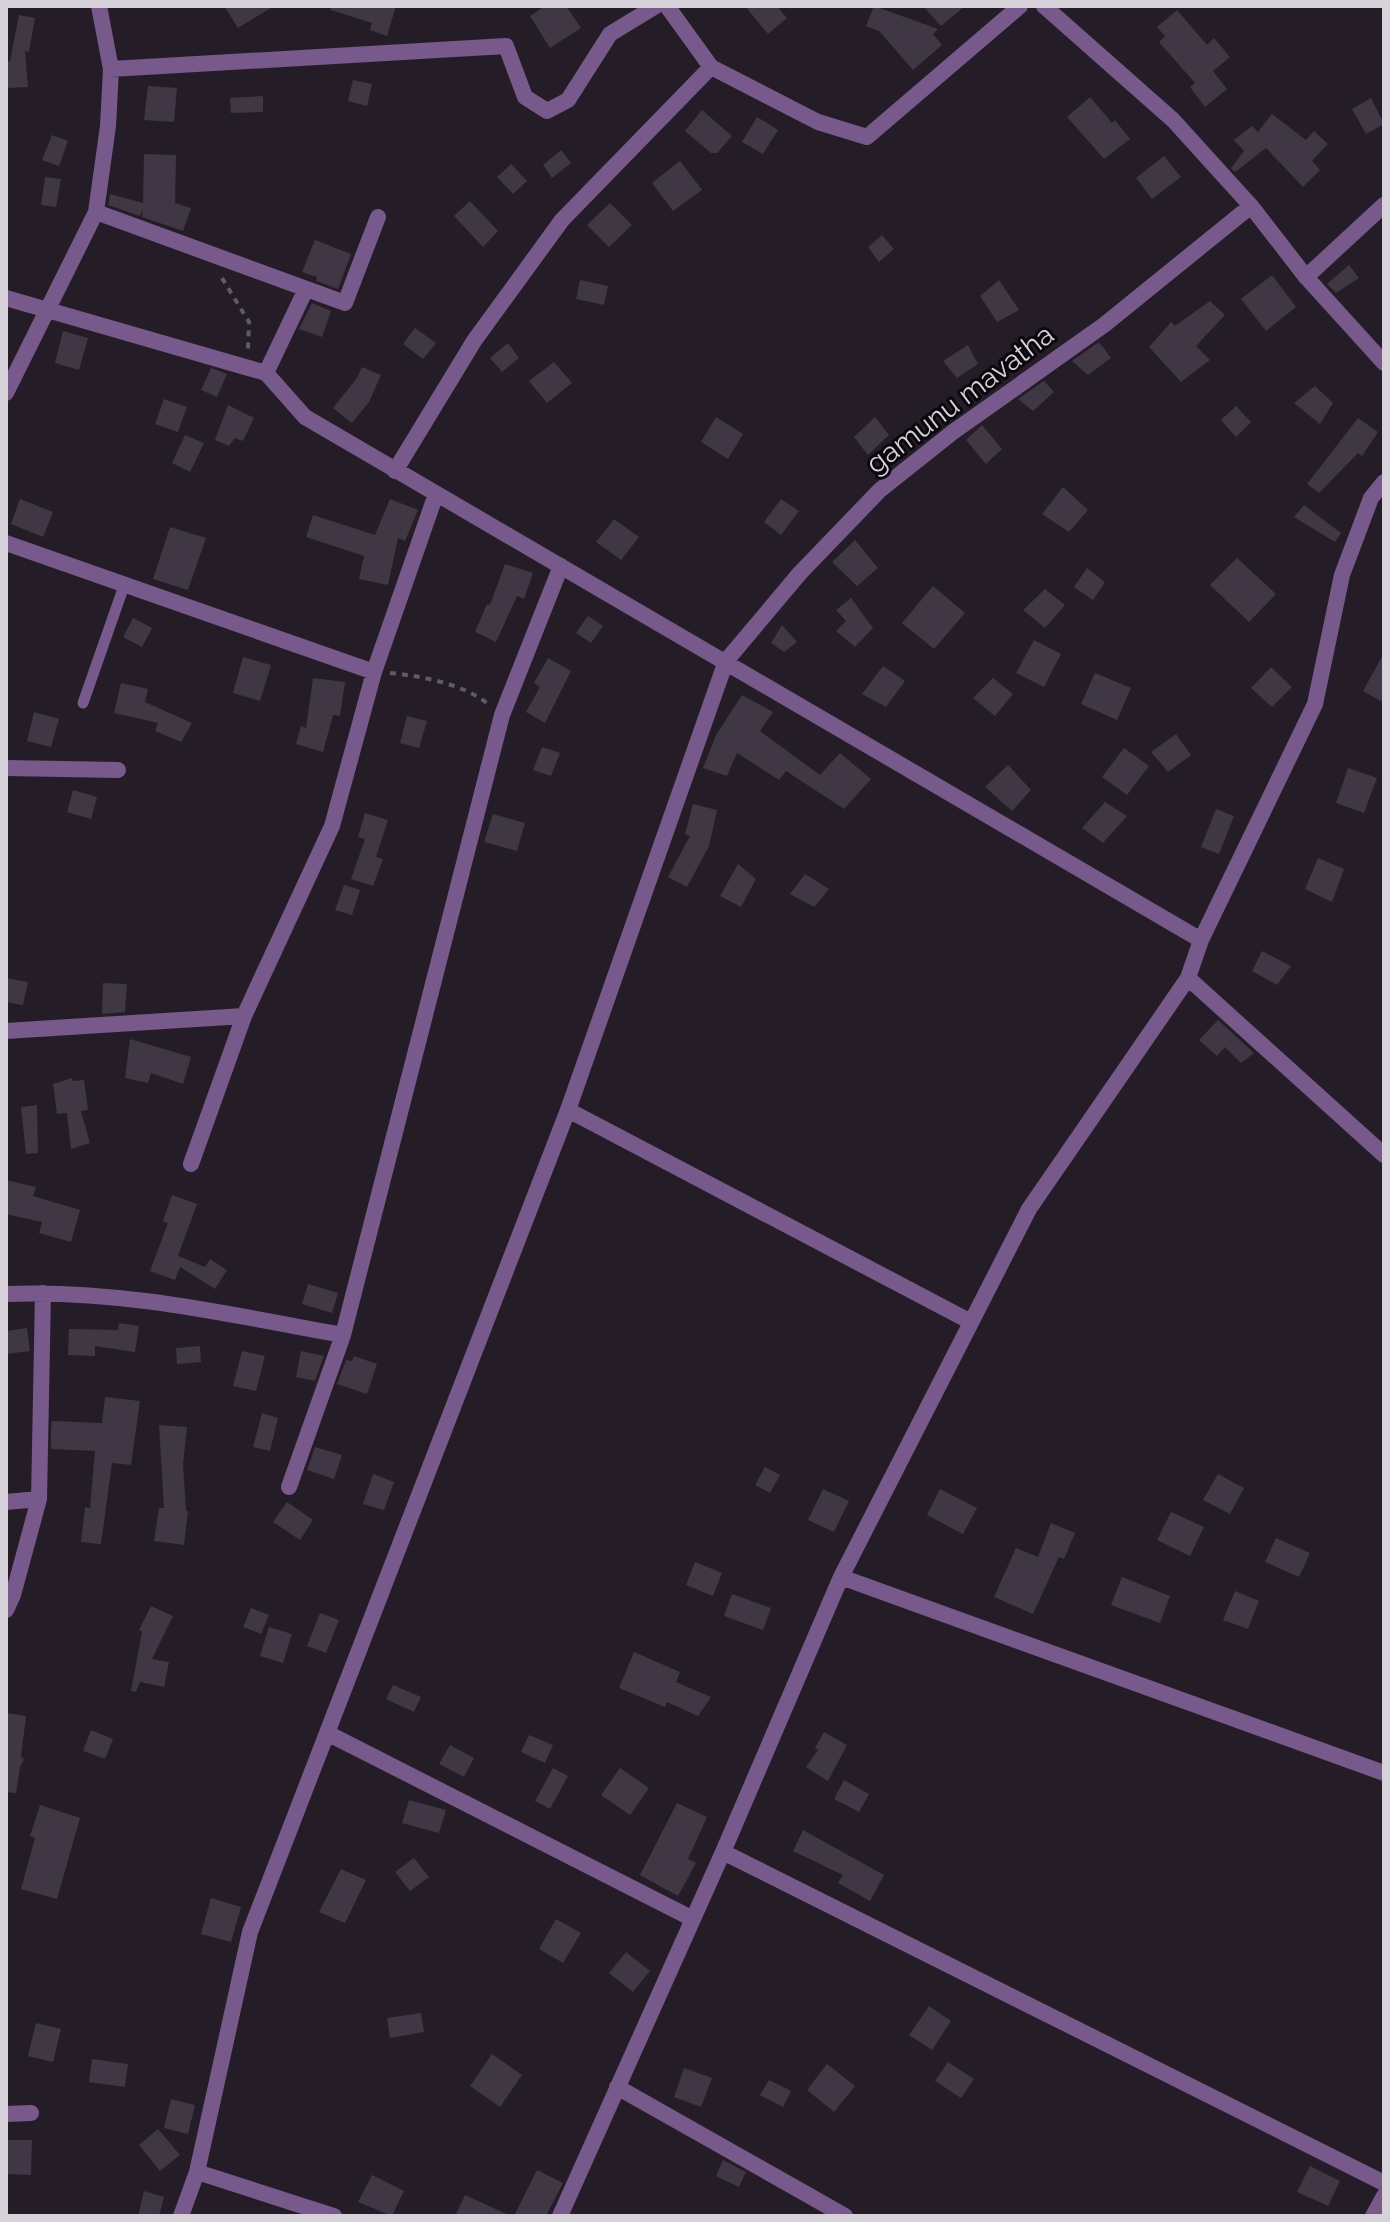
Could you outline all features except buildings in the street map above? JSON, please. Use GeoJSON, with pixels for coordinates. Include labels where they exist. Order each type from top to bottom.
{"type":"FeatureCollection","features":[{"type":"Feature","properties":{"kind":"street"},"geometry":{"type":"LineString","coordinates":[[6,393],[96,212],[108,126],[111,69],[99,6]]}},
{"type":"Feature","properties":{"kind":"street"},"geometry":{"type":"LineString","coordinates":[[111,69],[506,46],[525,97],[547,111],[568,100],[610,34],[656,6]]}},
{"type":"Feature","properties":{"kind":"street"},"geometry":{"type":"LineString","coordinates":[[667,6],[711,67],[818,122],[867,137],[1020,6]]}},
{"type":"Feature","properties":{"kind":"street"},"geometry":{"type":"LineString","coordinates":[[1044,6],[1173,120],[1251,206],[1306,277],[1384,363]]}},
{"type":"Feature","properties":{"kind":"street"},"geometry":{"type":"LineString","coordinates":[[395,471],[474,341],[562,220],[711,67]]}},
{"type":"Feature","properties":{"kind":"street"},"geometry":{"type":"LineString","coordinates":[[1306,277],[1384,205]]}},
{"type":"Feature","properties":{"kind":"street","name":"gamunu mavatha"},"geometry":{"type":"LineString","coordinates":[[726,661],[800,573],[880,490],[953,432],[1104,325],[1251,206]]}},
{"type":"Feature","properties":{"kind":"street"},"geometry":{"type":"LineString","coordinates":[[96,212],[345,303],[378,217]]}},
{"type":"Feature","properties":{"kind":"street"},"geometry":{"type":"LineString","coordinates":[[261,371],[306,289]]}},
{"type":"Feature","properties":{"kind":"street"},"geometry":{"type":"LineString","coordinates":[[6,298],[261,371],[305,417],[1201,940]]}},
{"type":"Feature","properties":{"kind":"street"},"geometry":{"type":"LineString","coordinates":[[560,2216],[723,1852],[841,1577],[1029,1209],[1188,978],[1201,940],[1315,704],[1342,575],[1371,498],[1384,482]]}},
{"type":"Feature","properties":{"kind":"street"},"geometry":{"type":"LineString","coordinates":[[191,1164],[244,1016],[332,826],[374,672],[436,494]]}},
{"type":"Feature","properties":{"kind":"street"},"geometry":{"type":"LineString","coordinates":[[6,543],[374,672]]}},
{"type":"Feature","properties":{"kind":"street"},"geometry":{"type":"LineString","coordinates":[[289,1487],[343,1335],[502,715],[561,566]]}},
{"type":"Feature","properties":{"kind":"street"},"geometry":{"type":"LineString","coordinates":[[181,2216],[197,2172],[250,1932],[568,1110],[726,661]]}},
{"type":"Feature","properties":{"kind":"street"},"geometry":{"type":"LineString","coordinates":[[6,768],[118,770]]}},
{"type":"Feature","properties":{"kind":"street"},"geometry":{"type":"LineString","coordinates":[[1188,978],[1384,1155]]}},
{"type":"Feature","properties":{"kind":"street"},"geometry":{"type":"LineString","coordinates":[[6,1031],[244,1016]]}},
{"type":"Feature","properties":{"kind":"street"},"geometry":{"type":"LineString","coordinates":[[568,1110],[971,1322]]}},
{"type":"Feature","properties":{"kind":"street"},"geometry":{"type":"LineString","coordinates":[[6,1294],[43,1293],[163,1302],[343,1335]]}},
{"type":"Feature","properties":{"kind":"street"},"geometry":{"type":"LineString","coordinates":[[6,1610],[13,1595],[39,1499],[43,1293]]}},
{"type":"Feature","properties":{"kind":"street"},"geometry":{"type":"LineString","coordinates":[[6,1502],[39,1499]]}},
{"type":"Feature","properties":{"kind":"street"},"geometry":{"type":"LineString","coordinates":[[841,1577],[1384,1773]]}},
{"type":"Feature","properties":{"kind":"street"},"geometry":{"type":"LineString","coordinates":[[327,1733],[693,1919]]}},
{"type":"Feature","properties":{"kind":"street"},"geometry":{"type":"LineString","coordinates":[[723,1852],[1384,2183]]}},
{"type":"Feature","properties":{"kind":"street"},"geometry":{"type":"LineString","coordinates":[[617,2087],[845,2216]]}},
{"type":"Feature","properties":{"kind":"street"},"geometry":{"type":"LineString","coordinates":[[6,2114],[31,2113]]}},
{"type":"Feature","properties":{"kind":"street"},"geometry":{"type":"LineString","coordinates":[[197,2172],[334,2216]]}},
{"type":"Feature","properties":{"kind":"street"},"geometry":{"type":"LineString","coordinates":[[1373,2216],[1384,2196]]}},
{"type":"Feature","properties":{"kind":"lane"},"geometry":{"type":"LineString","coordinates":[[83,703],[125,583]]}},
{"type":"Feature","properties":{"kind":"path"},"geometry":{"type":"LineString","coordinates":[[228,260],[222,279],[249,322],[247,353],[261,371]]}},
{"type":"Feature","properties":{"kind":"path"},"geometry":{"type":"LineString","coordinates":[[374,672],[439,682],[480,697],[502,715]]}}]}
